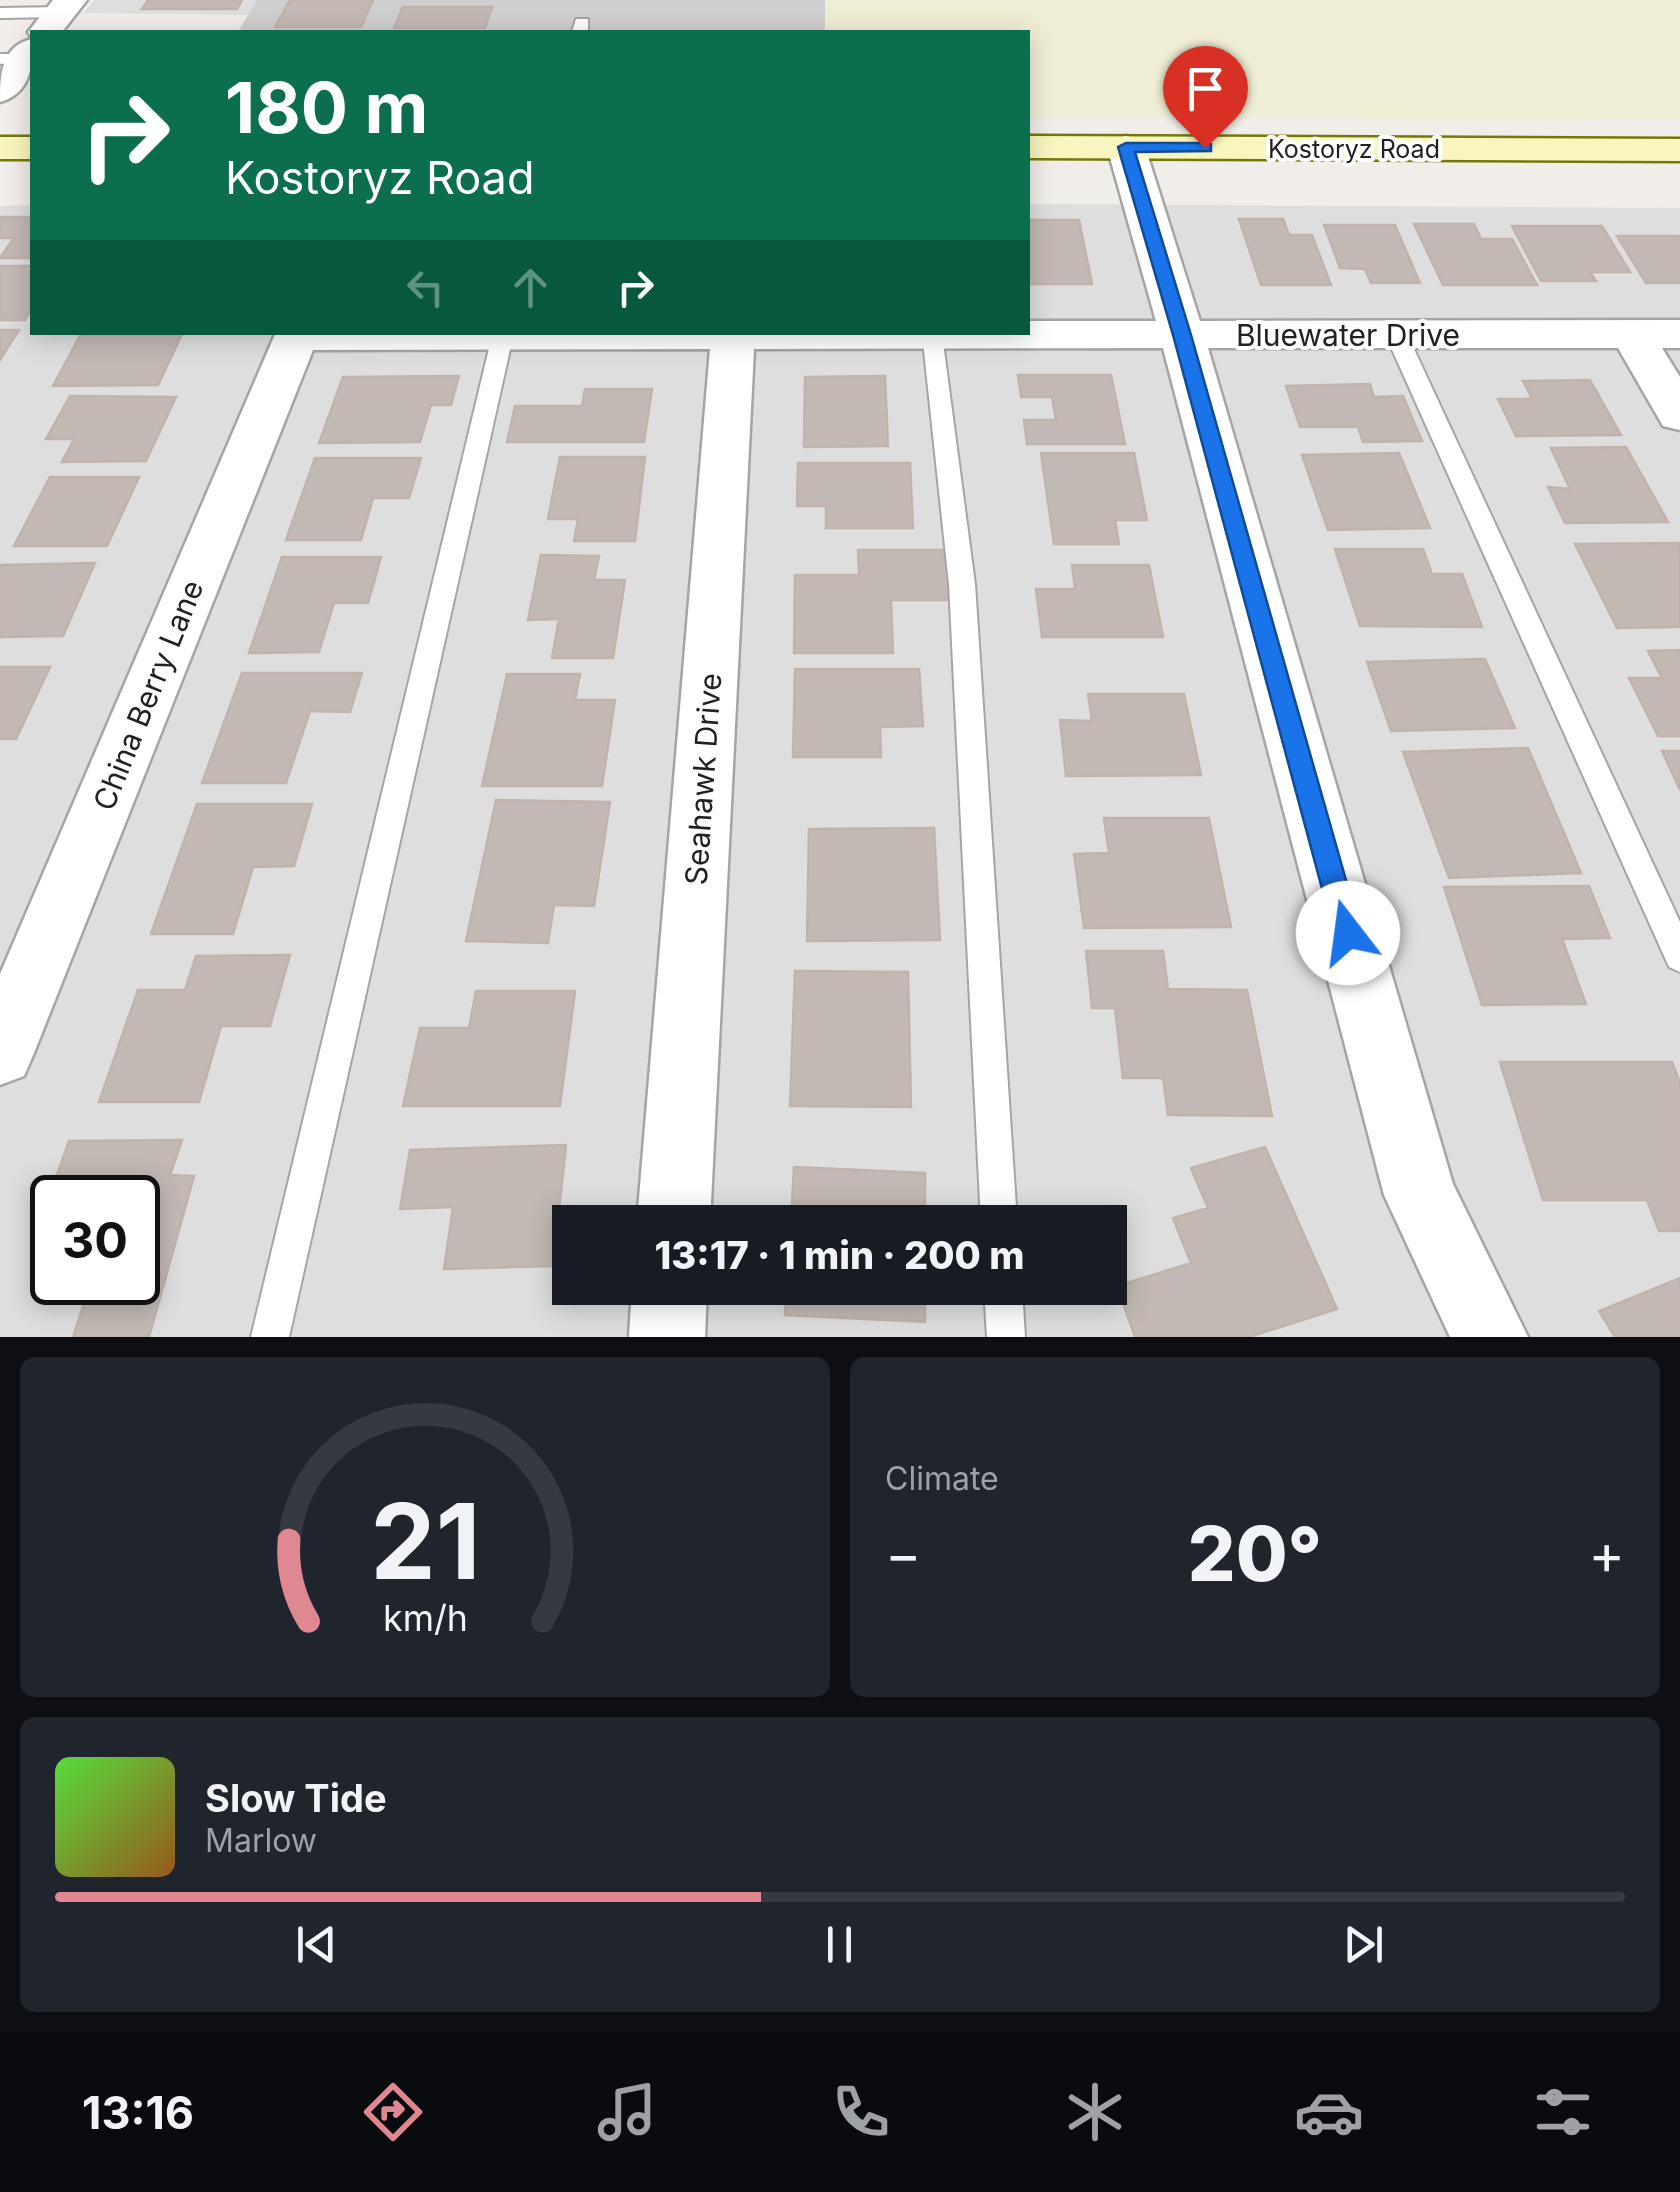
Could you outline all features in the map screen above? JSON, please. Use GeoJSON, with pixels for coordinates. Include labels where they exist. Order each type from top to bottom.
{"type":"FeatureCollection","features":[{"type":"Feature","properties":{"kind":"main road","name":"Kostoryz Road"},"geometry":{"type":"LineString","coordinates":[[1030,147],[1680,150]]}},
{"type":"Feature","properties":{"kind":"main road"},"geometry":{"type":"LineString","coordinates":[[0,148],[30,148]]}},
{"type":"Feature","properties":{"kind":"street"},"geometry":{"type":"LineString","coordinates":[[0,91],[30,48]]}},
{"type":"Feature","properties":{"kind":"street"},"geometry":{"type":"LineString","coordinates":[[1126,147],[1182,335],[1420,1195],[1490,1337]]}},
{"type":"Feature","properties":{"kind":"street"},"geometry":{"type":"LineString","coordinates":[[1632,334],[1680,415]]}},
{"type":"Feature","properties":{"kind":"street","name":"Bluewater Drive"},"geometry":{"type":"LineString","coordinates":[[296,336],[1680,334]]}},
{"type":"Feature","properties":{"kind":"street","name":"China Berry Lane"},"geometry":{"type":"LineString","coordinates":[[0,1053],[296,336]]}},
{"type":"Feature","properties":{"kind":"street","name":"Seahawk Drive"},"geometry":{"type":"LineString","coordinates":[[675,1205],[732,336]]}},
{"type":"Feature","properties":{"kind":"street"},"geometry":{"type":"LineString","coordinates":[[666,1337],[669,1305]]}},
{"type":"Feature","properties":{"kind":"lane"},"geometry":{"type":"LineString","coordinates":[[0,13],[30,30]]}},
{"type":"Feature","properties":{"kind":"lane"},"geometry":{"type":"LineString","coordinates":[[1396,334],[1680,957]]}},
{"type":"Feature","properties":{"kind":"lane"},"geometry":{"type":"LineString","coordinates":[[930,335],[962,584],[998,1205]]}},
{"type":"Feature","properties":{"kind":"lane"},"geometry":{"type":"LineString","coordinates":[[270,1337],[502,336]]}},
{"type":"Feature","properties":{"kind":"lane"},"geometry":{"type":"LineString","coordinates":[[1004,1305],[1006,1337]]}},
{"type":"Feature","properties":{"kind":"shaded area"},"geometry":{"type":"Polygon","coordinates":[[[94,0],[257,0],[248,15],[84,13],[94,0]]]}},
{"type":"Feature","properties":{"kind":"shaded area"},"geometry":{"type":"Polygon","coordinates":[[[257,0],[825,0],[825,30],[239,30],[257,0]]]}},
{"type":"Feature","properties":{"kind":"shaded area"},"geometry":{"type":"Polygon","coordinates":[[[1030,204],[1680,208],[1680,1337],[0,1337],[0,206],[30,205],[30,335],[1030,335],[1030,204]]]}},
{"type":"Feature","properties":{"kind":"green space"},"geometry":{"type":"Polygon","coordinates":[[[825,0],[1680,0],[1680,119],[1030,118],[1030,30],[825,30],[825,0]]]}},
{"type":"Feature","properties":{"kind":"building"},"geometry":{"type":"Polygon","coordinates":[[[148,0],[242,0],[237,9],[142,9],[148,0]]]}},
{"type":"Feature","properties":{"kind":"building"},"geometry":{"type":"Polygon","coordinates":[[[290,0],[373,0],[361,27],[275,27],[290,0]]]}},
{"type":"Feature","properties":{"kind":"building"},"geometry":{"type":"Polygon","coordinates":[[[403,7],[492,7],[485,28],[394,28],[403,7]]]}},
{"type":"Feature","properties":{"kind":"building"},"geometry":{"type":"Polygon","coordinates":[[[0,217],[30,217],[30,258],[0,258],[14,238],[0,238],[0,217]]]}},
{"type":"Feature","properties":{"kind":"building"},"geometry":{"type":"Polygon","coordinates":[[[1239,219],[1283,219],[1289,235],[1312,235],[1331,285],[1261,285],[1239,219]]]}},
{"type":"Feature","properties":{"kind":"building"},"geometry":{"type":"Polygon","coordinates":[[[1030,220],[1079,220],[1092,284],[1030,284],[1030,220]]]}},
{"type":"Feature","properties":{"kind":"building"},"geometry":{"type":"Polygon","coordinates":[[[1414,224],[1474,224],[1481,239],[1512,239],[1537,285],[1443,285],[1414,224]]]}},
{"type":"Feature","properties":{"kind":"building"},"geometry":{"type":"Polygon","coordinates":[[[1324,225],[1395,225],[1420,283],[1371,283],[1365,269],[1340,268],[1324,225]]]}},
{"type":"Feature","properties":{"kind":"building"},"geometry":{"type":"Polygon","coordinates":[[[1512,226],[1602,226],[1630,272],[1590,272],[1596,281],[1541,281],[1512,226]]]}},
{"type":"Feature","properties":{"kind":"building"},"geometry":{"type":"Polygon","coordinates":[[[1617,236],[1680,236],[1680,283],[1646,283],[1617,236]]]}},
{"type":"Feature","properties":{"kind":"building"},"geometry":{"type":"Polygon","coordinates":[[[0,266],[30,266],[30,311],[25,320],[0,320],[0,266]]]}},
{"type":"Feature","properties":{"kind":"building"},"geometry":{"type":"Polygon","coordinates":[[[0,330],[19,330],[0,360],[0,330]]]}},
{"type":"Feature","properties":{"kind":"building"},"geometry":{"type":"Polygon","coordinates":[[[80,335],[182,335],[158,385],[53,386],[80,335]]]}},
{"type":"Feature","properties":{"kind":"building"},"geometry":{"type":"Polygon","coordinates":[[[1018,375],[1111,375],[1125,444],[1027,444],[1024,420],[1056,420],[1052,397],[1021,397],[1018,375]]]}},
{"type":"Feature","properties":{"kind":"building"},"geometry":{"type":"Polygon","coordinates":[[[459,376],[451,405],[431,405],[420,442],[319,443],[343,377],[459,376]]]}},
{"type":"Feature","properties":{"kind":"building"},"geometry":{"type":"Polygon","coordinates":[[[885,376],[888,446],[804,447],[805,377],[885,376]]]}},
{"type":"Feature","properties":{"kind":"building"},"geometry":{"type":"Polygon","coordinates":[[[1590,380],[1621,435],[1516,436],[1498,399],[1532,399],[1523,381],[1590,380]]]}},
{"type":"Feature","properties":{"kind":"building"},"geometry":{"type":"Polygon","coordinates":[[[1370,384],[1374,397],[1403,396],[1422,441],[1363,442],[1358,427],[1300,427],[1286,386],[1370,384]]]}},
{"type":"Feature","properties":{"kind":"building"},"geometry":{"type":"Polygon","coordinates":[[[585,389],[652,389],[644,442],[507,442],[515,406],[582,406],[585,389]]]}},
{"type":"Feature","properties":{"kind":"building"},"geometry":{"type":"Polygon","coordinates":[[[70,396],[176,397],[146,461],[62,462],[74,439],[46,439],[70,396]]]}},
{"type":"Feature","properties":{"kind":"building"},"geometry":{"type":"Polygon","coordinates":[[[1626,447],[1668,522],[1565,523],[1548,487],[1570,489],[1551,448],[1626,447]]]}},
{"type":"Feature","properties":{"kind":"building"},"geometry":{"type":"Polygon","coordinates":[[[1041,453],[1134,453],[1147,520],[1115,520],[1119,544],[1054,544],[1041,453]]]}},
{"type":"Feature","properties":{"kind":"building"},"geometry":{"type":"Polygon","coordinates":[[[1399,453],[1430,528],[1328,530],[1302,455],[1399,453]]]}},
{"type":"Feature","properties":{"kind":"building"},"geometry":{"type":"Polygon","coordinates":[[[560,457],[645,457],[635,541],[574,541],[578,519],[548,519],[560,457]]]}},
{"type":"Feature","properties":{"kind":"building"},"geometry":{"type":"Polygon","coordinates":[[[315,458],[421,458],[409,498],[373,498],[361,540],[286,540],[315,458]]]}},
{"type":"Feature","properties":{"kind":"building"},"geometry":{"type":"Polygon","coordinates":[[[798,463],[910,463],[913,528],[826,528],[826,506],[797,506],[798,463]]]}},
{"type":"Feature","properties":{"kind":"building"},"geometry":{"type":"Polygon","coordinates":[[[50,477],[139,477],[107,546],[14,546],[50,477]]]}},
{"type":"Feature","properties":{"kind":"building"},"geometry":{"type":"Polygon","coordinates":[[[1679,543],[1680,627],[1617,628],[1575,544],[1679,543]]]}},
{"type":"Feature","properties":{"kind":"building"},"geometry":{"type":"Polygon","coordinates":[[[1335,549],[1423,549],[1432,574],[1462,574],[1482,627],[1360,626],[1335,549]]]}},
{"type":"Feature","properties":{"kind":"building"},"geometry":{"type":"Polygon","coordinates":[[[858,550],[952,550],[955,600],[891,600],[893,653],[794,653],[795,575],[859,575],[858,550]]]}},
{"type":"Feature","properties":{"kind":"building"},"geometry":{"type":"Polygon","coordinates":[[[541,555],[599,556],[594,580],[625,580],[613,658],[552,658],[559,619],[528,620],[541,555]]]}},
{"type":"Feature","properties":{"kind":"building"},"geometry":{"type":"Polygon","coordinates":[[[282,557],[381,557],[368,603],[334,603],[319,652],[249,653],[282,557]]]}},
{"type":"Feature","properties":{"kind":"building"},"geometry":{"type":"Polygon","coordinates":[[[95,563],[63,636],[0,637],[0,565],[95,563]]]}},
{"type":"Feature","properties":{"kind":"building"},"geometry":{"type":"Polygon","coordinates":[[[1072,565],[1149,565],[1163,637],[1042,637],[1036,589],[1075,589],[1072,565]]]}},
{"type":"Feature","properties":{"kind":"building"},"geometry":{"type":"Polygon","coordinates":[[[1680,650],[1680,736],[1658,736],[1629,678],[1662,678],[1648,651],[1680,650]]]}},
{"type":"Feature","properties":{"kind":"building"},"geometry":{"type":"Polygon","coordinates":[[[1485,659],[1515,728],[1391,731],[1367,662],[1485,659]]]}},
{"type":"Feature","properties":{"kind":"building"},"geometry":{"type":"Polygon","coordinates":[[[0,667],[50,667],[16,739],[0,739],[0,667]]]}},
{"type":"Feature","properties":{"kind":"building"},"geometry":{"type":"Polygon","coordinates":[[[795,669],[919,669],[923,726],[880,727],[881,757],[793,757],[795,669]]]}},
{"type":"Feature","properties":{"kind":"building"},"geometry":{"type":"Polygon","coordinates":[[[242,673],[362,673],[350,712],[310,711],[286,783],[202,783],[242,673]]]}},
{"type":"Feature","properties":{"kind":"building"},"geometry":{"type":"Polygon","coordinates":[[[507,674],[580,674],[575,700],[615,700],[602,786],[482,786],[507,674]]]}},
{"type":"Feature","properties":{"kind":"building"},"geometry":{"type":"Polygon","coordinates":[[[1088,694],[1184,694],[1201,775],[1066,776],[1060,720],[1092,721],[1088,694]]]}},
{"type":"Feature","properties":{"kind":"building"},"geometry":{"type":"Polygon","coordinates":[[[1528,748],[1581,873],[1449,878],[1403,752],[1528,748]]]}},
{"type":"Feature","properties":{"kind":"building"},"geometry":{"type":"Polygon","coordinates":[[[1662,751],[1680,751],[1680,790],[1662,751]]]}},
{"type":"Feature","properties":{"kind":"building"},"geometry":{"type":"Polygon","coordinates":[[[496,800],[610,802],[594,906],[554,905],[548,943],[466,941],[496,800]]]}},
{"type":"Feature","properties":{"kind":"building"},"geometry":{"type":"Polygon","coordinates":[[[197,804],[312,804],[294,866],[253,867],[233,934],[151,934],[197,804]]]}},
{"type":"Feature","properties":{"kind":"building"},"geometry":{"type":"Polygon","coordinates":[[[1104,818],[1209,818],[1231,927],[1084,928],[1074,854],[1109,853],[1104,818]]]}},
{"type":"Feature","properties":{"kind":"building"},"geometry":{"type":"Polygon","coordinates":[[[934,828],[940,940],[807,941],[809,829],[934,828]]]}},
{"type":"Feature","properties":{"kind":"building"},"geometry":{"type":"Polygon","coordinates":[[[1589,886],[1610,938],[1562,939],[1586,1004],[1482,1005],[1444,887],[1589,886]]]}},
{"type":"Feature","properties":{"kind":"building"},"geometry":{"type":"Polygon","coordinates":[[[1086,951],[1163,951],[1168,989],[1247,990],[1272,1116],[1168,1115],[1163,1078],[1123,1078],[1115,1008],[1092,1008],[1086,951]]]}},
{"type":"Feature","properties":{"kind":"building"},"geometry":{"type":"Polygon","coordinates":[[[290,955],[270,1026],[221,1026],[199,1102],[99,1102],[138,990],[185,990],[196,956],[290,955]]]}},
{"type":"Feature","properties":{"kind":"building"},"geometry":{"type":"Polygon","coordinates":[[[795,971],[908,972],[911,1107],[790,1106],[795,971]]]}},
{"type":"Feature","properties":{"kind":"building"},"geometry":{"type":"Polygon","coordinates":[[[476,991],[575,991],[560,1106],[403,1106],[420,1028],[469,1028],[476,991]]]}},
{"type":"Feature","properties":{"kind":"building"},"geometry":{"type":"Polygon","coordinates":[[[1500,1062],[1672,1062],[1680,1083],[1680,1231],[1659,1231],[1647,1200],[1543,1200],[1500,1062]]]}},
{"type":"Feature","properties":{"kind":"building"},"geometry":{"type":"Polygon","coordinates":[[[182,1140],[170,1175],[194,1176],[160,1298],[160,1175],[57,1175],[69,1141],[182,1140]]]}},
{"type":"Feature","properties":{"kind":"building"},"geometry":{"type":"Polygon","coordinates":[[[566,1145],[560,1205],[552,1205],[552,1266],[444,1269],[453,1207],[400,1209],[410,1150],[566,1145]]]}},
{"type":"Feature","properties":{"kind":"building"},"geometry":{"type":"Polygon","coordinates":[[[1265,1147],[1337,1309],[1249,1337],[1135,1337],[1124,1305],[1127,1305],[1127,1283],[1191,1263],[1173,1218],[1208,1208],[1191,1168],[1265,1147]]]}},
{"type":"Feature","properties":{"kind":"building"},"geometry":{"type":"Polygon","coordinates":[[[794,1167],[925,1173],[925,1205],[792,1205],[794,1167]]]}},
{"type":"Feature","properties":{"kind":"building"},"geometry":{"type":"Polygon","coordinates":[[[1680,1278],[1680,1337],[1615,1337],[1599,1311],[1680,1278]]]}},
{"type":"Feature","properties":{"kind":"building"},"geometry":{"type":"Polygon","coordinates":[[[83,1305],[158,1305],[149,1337],[73,1337],[83,1305]]]}},
{"type":"Feature","properties":{"kind":"building"},"geometry":{"type":"Polygon","coordinates":[[[785,1305],[925,1305],[925,1322],[785,1315],[785,1305]]]}},
{"type":"Feature","properties":{"kind":"route"},"geometry":{"type":"LineString","coordinates":[[1205,148],[1126,147],[1348,933]]}}]}
